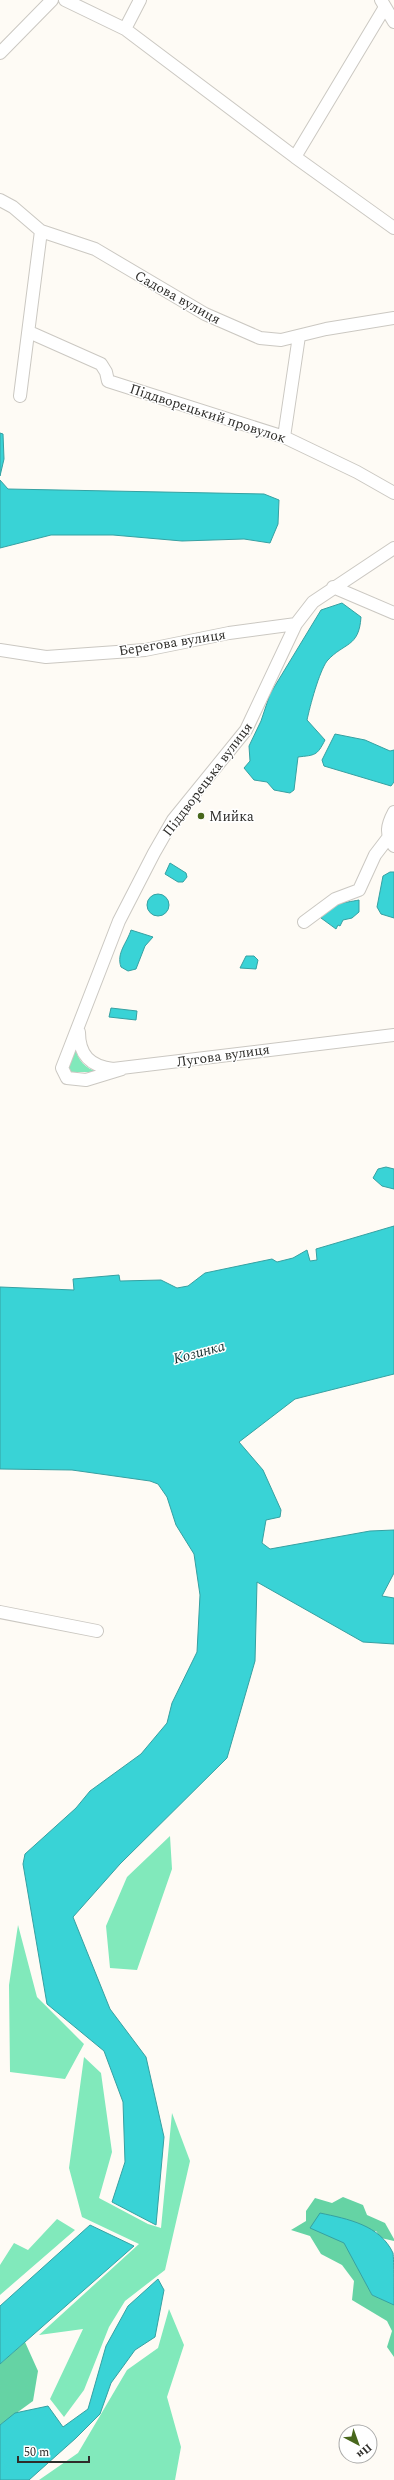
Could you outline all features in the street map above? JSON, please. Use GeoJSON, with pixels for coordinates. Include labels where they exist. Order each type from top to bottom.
{"type":"FeatureCollection","features":[{"type":"Feature","properties":{"kind":"street"},"geometry":{"type":"LineString","coordinates":[[0,53],[52,0]]}},
{"type":"Feature","properties":{"kind":"street"},"geometry":{"type":"LineString","coordinates":[[66,0],[125,29],[295,157],[394,228]]}},
{"type":"Feature","properties":{"kind":"street"},"geometry":{"type":"LineString","coordinates":[[125,29],[140,0]]}},
{"type":"Feature","properties":{"kind":"street"},"geometry":{"type":"LineString","coordinates":[[295,157],[383,4],[394,22]]}},
{"type":"Feature","properties":{"kind":"street","name":"Садова вулиця"},"geometry":{"type":"LineString","coordinates":[[0,200],[13,206],[41,231],[95,249],[205,314],[260,338],[281,340],[326,328],[394,318]]}},
{"type":"Feature","properties":{"kind":"street"},"geometry":{"type":"LineString","coordinates":[[20,396],[41,231]]}},
{"type":"Feature","properties":{"kind":"street","name":"Піддворецький провулок"},"geometry":{"type":"LineString","coordinates":[[29,332],[101,364],[106,372],[108,381],[284,437],[357,472],[394,493]]}},
{"type":"Feature","properties":{"kind":"street"},"geometry":{"type":"LineString","coordinates":[[284,437],[299,336]]}},
{"type":"Feature","properties":{"kind":"street","name":"Піддворецька вулиця"},"geometry":{"type":"LineString","coordinates":[[122,1068],[86,1080],[73,1080],[65,1077],[63,1064],[119,921],[154,853],[173,820],[246,730],[296,624],[313,602],[333,587],[394,548]]}},
{"type":"Feature","properties":{"kind":"street"},"geometry":{"type":"LineString","coordinates":[[333,587],[394,613]]}},
{"type":"Feature","properties":{"kind":"street","name":"Берегова вулиця"},"geometry":{"type":"LineString","coordinates":[[0,650],[46,657],[145,650],[229,633],[296,624]]}},
{"type":"Feature","properties":{"kind":"street"},"geometry":{"type":"LineString","coordinates":[[304,922],[335,899],[359,890],[375,855],[391,842],[388,824],[394,812]]}},
{"type":"Feature","properties":{"kind":"street","name":"Лугова вулиця"},"geometry":{"type":"LineString","coordinates":[[78,1028],[80,1046],[88,1060],[106,1068],[122,1068],[326,1042],[394,1035]]}},
{"type":"Feature","properties":{"kind":"street"},"geometry":{"type":"LineString","coordinates":[[0,1612],[97,1631]]}},
{"type":"Feature","properties":{"kind":"green space"},"geometry":{"type":"Polygon","coordinates":[[[75,1047],[80,1060],[89,1068],[98,1072],[71,1072],[66,1063],[75,1047]]]}},
{"type":"Feature","properties":{"kind":"green space"},"geometry":{"type":"Polygon","coordinates":[[[170,1836],[172,1869],[137,1970],[110,1968],[106,1926],[127,1877],[170,1836]]]}},
{"type":"Feature","properties":{"kind":"green space"},"geometry":{"type":"Polygon","coordinates":[[[18,1925],[37,1997],[84,2044],[65,2079],[10,2072],[9,1985],[18,1925]]]}},
{"type":"Feature","properties":{"kind":"green space"},"geometry":{"type":"Polygon","coordinates":[[[84,2057],[101,2073],[112,2152],[99,2198],[148,2224],[161,2228],[172,2113],[190,2161],[165,2270],[125,2301],[109,2327],[84,2390],[64,2417],[50,2399],[83,2329],[39,2335],[139,2244],[82,2217],[69,2168],[84,2057]]]}},
{"type":"Feature","properties":{"kind":"green space"},"geometry":{"type":"Polygon","coordinates":[[[343,2197],[363,2205],[367,2215],[385,2223],[394,2239],[394,2241],[381,2238],[376,2231],[345,2243],[372,2295],[394,2304],[394,2357],[387,2347],[392,2331],[387,2321],[352,2300],[354,2281],[342,2265],[321,2254],[310,2236],[291,2230],[306,2221],[306,2211],[315,2198],[332,2203],[343,2197]]]}},
{"type":"Feature","properties":{"kind":"green space"},"geometry":{"type":"Polygon","coordinates":[[[57,2219],[75,2230],[0,2295],[0,2265],[14,2243],[28,2250],[57,2219]]]}},
{"type":"Feature","properties":{"kind":"green space"},"geometry":{"type":"Polygon","coordinates":[[[169,2309],[184,2345],[167,2397],[181,2447],[175,2480],[39,2480],[78,2453],[127,2370],[158,2348],[169,2309]]]}},
{"type":"Feature","properties":{"kind":"green space"},"geometry":{"type":"Polygon","coordinates":[[[25,2342],[38,2371],[33,2401],[0,2425],[0,2364],[25,2342]]]}},
{"type":"Feature","properties":{"kind":"water"},"geometry":{"type":"Polygon","coordinates":[[[0,433],[3,434],[4,459],[0,476],[0,433]]]}},
{"type":"Feature","properties":{"kind":"water"},"geometry":{"type":"Polygon","coordinates":[[[0,480],[8,489],[264,494],[279,500],[278,524],[270,543],[244,539],[182,541],[113,535],[51,535],[0,548],[0,480]]]}},
{"type":"Feature","properties":{"kind":"water"},"geometry":{"type":"Polygon","coordinates":[[[342,603],[361,617],[360,627],[354,640],[327,661],[318,681],[307,720],[325,740],[315,754],[298,757],[294,790],[290,793],[274,790],[267,782],[254,780],[244,768],[250,761],[249,746],[261,721],[270,694],[321,610],[342,603]]]}},
{"type":"Feature","properties":{"kind":"water"},"geometry":{"type":"Polygon","coordinates":[[[335,734],[365,740],[390,751],[394,750],[394,782],[391,786],[324,766],[322,760],[335,734]]]}},
{"type":"Feature","properties":{"kind":"water"},"geometry":{"type":"Polygon","coordinates":[[[170,863],[186,873],[187,877],[183,882],[178,882],[165,874],[170,863]]]}},
{"type":"Feature","properties":{"kind":"water"},"geometry":{"type":"Polygon","coordinates":[[[390,872],[394,872],[394,918],[381,914],[377,907],[383,876],[390,872]]]}},
{"type":"Feature","properties":{"kind":"water"},"geometry":{"type":"Polygon","coordinates":[[[158,894],[166,897],[169,905],[166,913],[158,916],[150,913],[147,905],[150,897],[158,894]]]}},
{"type":"Feature","properties":{"kind":"water"},"geometry":{"type":"Polygon","coordinates":[[[359,900],[359,912],[352,918],[343,920],[340,926],[338,925],[336,929],[321,918],[328,909],[337,904],[359,900]]]}},
{"type":"Feature","properties":{"kind":"water"},"geometry":{"type":"Polygon","coordinates":[[[131,930],[153,937],[145,946],[136,969],[128,971],[121,967],[120,957],[131,930]]]}},
{"type":"Feature","properties":{"kind":"water"},"geometry":{"type":"Polygon","coordinates":[[[246,956],[254,956],[258,960],[256,969],[240,968],[246,956]]]}},
{"type":"Feature","properties":{"kind":"water"},"geometry":{"type":"Polygon","coordinates":[[[111,1008],[137,1011],[136,1020],[109,1017],[111,1008]]]}},
{"type":"Feature","properties":{"kind":"water"},"geometry":{"type":"Polygon","coordinates":[[[386,1167],[394,1169],[394,1189],[382,1186],[373,1178],[378,1169],[386,1167]]]}},
{"type":"Feature","properties":{"kind":"water","name":"Козинка"},"geometry":{"type":"Polygon","coordinates":[[[394,1226],[394,1374],[295,1399],[239,1442],[263,1470],[281,1510],[280,1517],[266,1520],[262,1543],[270,1549],[370,1531],[394,1530],[394,1573],[382,1596],[394,1598],[394,1644],[363,1642],[257,1582],[255,1661],[227,1758],[120,1864],[73,1917],[110,2009],[146,2057],[164,2137],[156,2225],[112,2202],[125,2162],[123,2102],[104,2051],[47,2004],[23,1864],[25,1854],[76,1808],[90,1791],[141,1754],[167,1723],[172,1703],[197,1652],[200,1595],[194,1554],[176,1525],[167,1497],[158,1484],[150,1481],[72,1470],[0,1469],[0,1287],[74,1290],[73,1279],[119,1275],[120,1281],[161,1280],[177,1288],[188,1286],[205,1273],[272,1259],[277,1262],[293,1258],[307,1250],[310,1261],[317,1260],[316,1249],[394,1226]]]}},
{"type":"Feature","properties":{"kind":"water"},"geometry":{"type":"Polygon","coordinates":[[[320,2213],[362,2225],[372,2230],[387,2243],[393,2253],[394,2305],[372,2295],[344,2243],[310,2228],[320,2213]]]}},
{"type":"Feature","properties":{"kind":"water"},"geometry":{"type":"Polygon","coordinates":[[[90,2225],[134,2246],[0,2364],[0,2306],[90,2225]]]}},
{"type":"Feature","properties":{"kind":"water"},"geometry":{"type":"Polygon","coordinates":[[[158,2279],[164,2290],[155,2337],[135,2350],[111,2383],[100,2414],[76,2438],[29,2480],[0,2480],[0,2425],[15,2413],[48,2406],[63,2427],[88,2409],[106,2346],[128,2306],[158,2279]]]}},
{"type":"Feature","properties":{"kind":"place","name":"Мийка"},"geometry":{"type":"Point","coordinates":[201,816]}}]}
